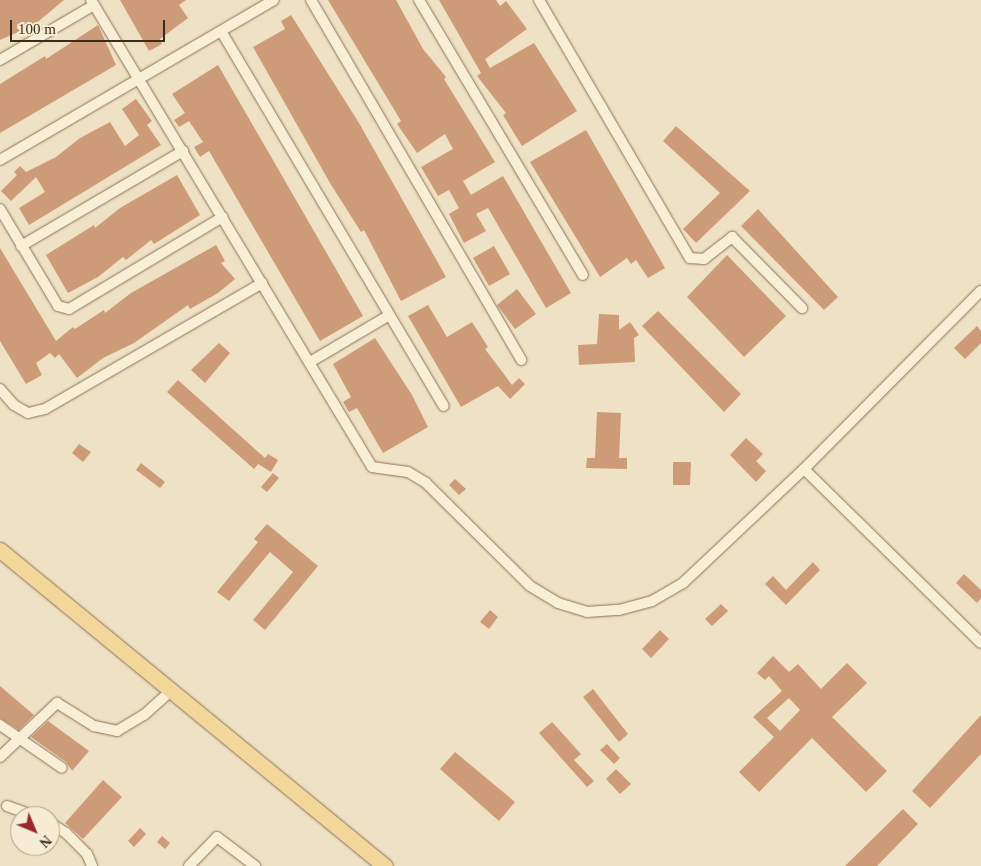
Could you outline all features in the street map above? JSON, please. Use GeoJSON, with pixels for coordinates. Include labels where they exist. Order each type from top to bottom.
{"type":"FeatureCollection","features":[{"type":"Feature","properties":{"kind":"main road"},"geometry":{"type":"LineString","coordinates":[[0,550],[385,866]]}},
{"type":"Feature","properties":{"kind":"street"},"geometry":{"type":"LineString","coordinates":[[0,160],[274,0]]}},
{"type":"Feature","properties":{"kind":"street"},"geometry":{"type":"LineString","coordinates":[[311,0],[521,360]]}},
{"type":"Feature","properties":{"kind":"street"},"geometry":{"type":"LineString","coordinates":[[419,0],[583,275]]}},
{"type":"Feature","properties":{"kind":"street"},"geometry":{"type":"LineString","coordinates":[[539,0],[690,258],[704,259],[732,237],[802,308]]}},
{"type":"Feature","properties":{"kind":"street"},"geometry":{"type":"LineString","coordinates":[[0,60],[92,2],[138,80],[183,150],[372,467],[408,472],[426,483],[530,586],[558,603],[587,612],[619,610],[652,601],[683,582],[804,469],[981,291]]}},
{"type":"Feature","properties":{"kind":"street"},"geometry":{"type":"LineString","coordinates":[[221,31],[388,316],[444,406]]}},
{"type":"Feature","properties":{"kind":"street"},"geometry":{"type":"LineString","coordinates":[[21,246],[183,150]]}},
{"type":"Feature","properties":{"kind":"street"},"geometry":{"type":"LineString","coordinates":[[0,209],[58,306],[69,310],[223,217]]}},
{"type":"Feature","properties":{"kind":"street"},"geometry":{"type":"LineString","coordinates":[[0,389],[14,405],[28,413],[45,409],[262,283]]}},
{"type":"Feature","properties":{"kind":"street"},"geometry":{"type":"LineString","coordinates":[[310,362],[388,316]]}},
{"type":"Feature","properties":{"kind":"street"},"geometry":{"type":"LineString","coordinates":[[804,469],[981,643]]}},
{"type":"Feature","properties":{"kind":"street"},"geometry":{"type":"LineString","coordinates":[[0,757],[20,740],[49,707],[57,703],[94,726],[117,731],[144,715],[171,691]]}},
{"type":"Feature","properties":{"kind":"street"},"geometry":{"type":"LineString","coordinates":[[0,725],[62,768]]}},
{"type":"Feature","properties":{"kind":"street"},"geometry":{"type":"LineString","coordinates":[[60,829],[86,854],[92,866]]}},
{"type":"Feature","properties":{"kind":"street"},"geometry":{"type":"LineString","coordinates":[[189,866],[217,837],[255,866]]}},
{"type":"Feature","properties":{"kind":"building"},"geometry":{"type":"Polygon","coordinates":[[[0,0],[64,0],[34,25],[0,40],[0,0]]]}},
{"type":"Feature","properties":{"kind":"building"},"geometry":{"type":"Polygon","coordinates":[[[120,0],[186,0],[179,5],[188,18],[160,39],[162,44],[149,51],[120,0]]]}},
{"type":"Feature","properties":{"kind":"building"},"geometry":{"type":"Polygon","coordinates":[[[328,0],[396,0],[423,49],[446,77],[444,79],[495,162],[463,181],[471,195],[503,176],[571,293],[546,308],[488,208],[476,214],[486,231],[464,243],[449,214],[459,208],[449,190],[438,196],[421,167],[453,149],[445,134],[417,153],[397,124],[401,121],[328,0]]]}},
{"type":"Feature","properties":{"kind":"building"},"geometry":{"type":"Polygon","coordinates":[[[439,0],[496,0],[500,6],[506,1],[527,29],[485,59],[490,68],[534,43],[577,111],[522,146],[503,115],[506,113],[477,76],[481,73],[439,0]]]}},
{"type":"Feature","properties":{"kind":"building"},"geometry":{"type":"Polygon","coordinates":[[[291,15],[359,123],[446,277],[401,301],[364,230],[361,232],[330,183],[253,47],[285,29],[281,21],[291,15]]]}},
{"type":"Feature","properties":{"kind":"building"},"geometry":{"type":"Polygon","coordinates":[[[98,25],[116,65],[0,133],[0,84],[45,56],[46,59],[98,25]]]}},
{"type":"Feature","properties":{"kind":"building"},"geometry":{"type":"Polygon","coordinates":[[[218,65],[363,316],[320,341],[209,151],[200,157],[194,147],[203,142],[189,121],[179,127],[174,120],[185,113],[172,94],[218,65]]]}},
{"type":"Feature","properties":{"kind":"building"},"geometry":{"type":"Polygon","coordinates":[[[136,99],[152,121],[147,125],[161,145],[29,225],[19,208],[45,192],[36,177],[11,201],[1,191],[17,175],[14,172],[20,166],[26,172],[56,157],[80,138],[110,122],[125,146],[139,135],[122,109],[136,99]]]}},
{"type":"Feature","properties":{"kind":"building"},"geometry":{"type":"Polygon","coordinates":[[[676,126],[750,191],[696,243],[683,229],[720,193],[663,141],[676,126]]]}},
{"type":"Feature","properties":{"kind":"building"},"geometry":{"type":"Polygon","coordinates":[[[586,130],[665,268],[648,278],[636,260],[631,264],[627,258],[600,277],[530,162],[586,130]]]}},
{"type":"Feature","properties":{"kind":"building"},"geometry":{"type":"Polygon","coordinates":[[[177,175],[200,215],[154,244],[151,240],[126,260],[123,257],[98,277],[68,293],[46,255],[94,225],[95,228],[120,208],[177,175]]]}},
{"type":"Feature","properties":{"kind":"building"},"geometry":{"type":"Polygon","coordinates":[[[758,209],[838,297],[824,310],[741,226],[758,209]]]}},
{"type":"Feature","properties":{"kind":"building"},"geometry":{"type":"Polygon","coordinates":[[[216,245],[225,261],[221,263],[235,279],[218,293],[190,309],[188,305],[134,343],[103,358],[77,378],[59,354],[55,358],[50,353],[36,363],[42,375],[26,384],[0,341],[0,248],[56,341],[73,327],[75,329],[104,310],[105,313],[131,293],[216,245]]]}},
{"type":"Feature","properties":{"kind":"building"},"geometry":{"type":"Polygon","coordinates":[[[494,246],[510,274],[489,286],[473,258],[494,246]]]}},
{"type":"Feature","properties":{"kind":"building"},"geometry":{"type":"Polygon","coordinates":[[[727,255],[786,316],[744,357],[687,297],[727,255]]]}},
{"type":"Feature","properties":{"kind":"building"},"geometry":{"type":"Polygon","coordinates":[[[517,289],[536,314],[515,329],[497,305],[517,289]]]}},
{"type":"Feature","properties":{"kind":"building"},"geometry":{"type":"Polygon","coordinates":[[[428,305],[447,337],[472,322],[488,347],[485,349],[512,385],[519,378],[525,384],[510,399],[498,386],[461,407],[408,316],[428,305]]]}},
{"type":"Feature","properties":{"kind":"building"},"geometry":{"type":"Polygon","coordinates":[[[658,311],[741,394],[724,412],[642,326],[658,311]]]}},
{"type":"Feature","properties":{"kind":"building"},"geometry":{"type":"Polygon","coordinates":[[[599,314],[619,315],[619,330],[630,322],[639,335],[634,338],[635,362],[579,365],[578,345],[597,344],[599,314]]]}},
{"type":"Feature","properties":{"kind":"building"},"geometry":{"type":"Polygon","coordinates":[[[977,326],[981,331],[981,343],[965,359],[954,348],[977,326]]]}},
{"type":"Feature","properties":{"kind":"building"},"geometry":{"type":"Polygon","coordinates":[[[375,338],[412,395],[428,427],[383,453],[357,408],[349,412],[343,402],[351,397],[333,364],[375,338]]]}},
{"type":"Feature","properties":{"kind":"building"},"geometry":{"type":"Polygon","coordinates":[[[219,343],[230,353],[205,383],[191,370],[219,343]]]}},
{"type":"Feature","properties":{"kind":"building"},"geometry":{"type":"Polygon","coordinates":[[[178,380],[265,458],[268,454],[278,460],[271,472],[258,464],[254,469],[167,392],[178,380]]]}},
{"type":"Feature","properties":{"kind":"building"},"geometry":{"type":"Polygon","coordinates":[[[597,412],[621,413],[619,458],[627,458],[627,469],[586,468],[587,458],[595,458],[597,412]]]}},
{"type":"Feature","properties":{"kind":"building"},"geometry":{"type":"Polygon","coordinates":[[[746,438],[763,454],[756,461],[766,471],[756,482],[730,455],[746,438]]]}},
{"type":"Feature","properties":{"kind":"building"},"geometry":{"type":"Polygon","coordinates":[[[79,444],[91,452],[83,462],[72,453],[79,444]]]}},
{"type":"Feature","properties":{"kind":"building"},"geometry":{"type":"Polygon","coordinates":[[[673,462],[691,462],[690,485],[673,485],[673,462]]]}},
{"type":"Feature","properties":{"kind":"building"},"geometry":{"type":"Polygon","coordinates":[[[141,463],[165,482],[160,488],[136,470],[141,463]]]}},
{"type":"Feature","properties":{"kind":"building"},"geometry":{"type":"Polygon","coordinates":[[[273,473],[279,478],[267,492],[261,487],[273,473]]]}},
{"type":"Feature","properties":{"kind":"building"},"geometry":{"type":"Polygon","coordinates":[[[455,479],[466,489],[459,495],[449,485],[455,479]]]}},
{"type":"Feature","properties":{"kind":"building"},"geometry":{"type":"Polygon","coordinates":[[[267,524],[318,566],[265,630],[253,620],[293,572],[270,552],[229,601],[217,592],[258,542],[254,539],[267,524]]]}},
{"type":"Feature","properties":{"kind":"building"},"geometry":{"type":"Polygon","coordinates":[[[813,562],[820,570],[786,605],[765,584],[773,576],[786,590],[813,562]]]}},
{"type":"Feature","properties":{"kind":"building"},"geometry":{"type":"Polygon","coordinates":[[[964,574],[981,590],[981,598],[977,603],[956,583],[964,574]]]}},
{"type":"Feature","properties":{"kind":"building"},"geometry":{"type":"Polygon","coordinates":[[[721,604],[728,611],[712,626],[705,619],[721,604]]]}},
{"type":"Feature","properties":{"kind":"building"},"geometry":{"type":"Polygon","coordinates":[[[490,610],[498,617],[489,629],[480,622],[490,610]]]}},
{"type":"Feature","properties":{"kind":"building"},"geometry":{"type":"Polygon","coordinates":[[[660,630],[669,639],[651,658],[642,649],[660,630]]]}},
{"type":"Feature","properties":{"kind":"building"},"geometry":{"type":"Polygon","coordinates":[[[773,656],[789,672],[798,664],[821,689],[847,663],[867,683],[832,717],[887,771],[866,792],[812,738],[759,792],[739,772],[774,737],[753,717],[782,691],[769,676],[765,680],[757,673],[773,656]],[[789,698],[767,718],[780,731],[800,710],[789,698]]]}},
{"type":"Feature","properties":{"kind":"building"},"geometry":{"type":"Polygon","coordinates":[[[0,686],[34,715],[19,730],[0,718],[0,686]]]}},
{"type":"Feature","properties":{"kind":"building"},"geometry":{"type":"Polygon","coordinates":[[[593,689],[628,734],[619,742],[583,697],[593,689]]]}},
{"type":"Feature","properties":{"kind":"building"},"geometry":{"type":"Polygon","coordinates":[[[981,715],[981,754],[930,808],[912,791],[981,715]]]}},
{"type":"Feature","properties":{"kind":"building"},"geometry":{"type":"Polygon","coordinates":[[[48,721],[89,751],[72,771],[66,762],[31,737],[48,721]]]}},
{"type":"Feature","properties":{"kind":"building"},"geometry":{"type":"Polygon","coordinates":[[[552,722],[581,754],[574,760],[594,781],[587,787],[539,733],[552,722]]]}},
{"type":"Feature","properties":{"kind":"building"},"geometry":{"type":"Polygon","coordinates":[[[607,744],[620,758],[614,764],[600,750],[607,744]]]}},
{"type":"Feature","properties":{"kind":"building"},"geometry":{"type":"Polygon","coordinates":[[[455,752],[515,802],[499,821],[440,769],[455,752]]]}},
{"type":"Feature","properties":{"kind":"building"},"geometry":{"type":"Polygon","coordinates":[[[616,769],[631,784],[620,794],[606,779],[616,769]]]}},
{"type":"Feature","properties":{"kind":"building"},"geometry":{"type":"Polygon","coordinates":[[[103,780],[122,797],[83,839],[65,823],[103,780]]]}},
{"type":"Feature","properties":{"kind":"building"},"geometry":{"type":"Polygon","coordinates":[[[903,809],[918,824],[877,866],[845,866],[903,809]]]}},
{"type":"Feature","properties":{"kind":"building"},"geometry":{"type":"Polygon","coordinates":[[[140,828],[146,834],[134,847],[128,841],[140,828]]]}},
{"type":"Feature","properties":{"kind":"building"},"geometry":{"type":"Polygon","coordinates":[[[162,836],[170,843],[165,849],[157,842],[162,836]]]}}]}
